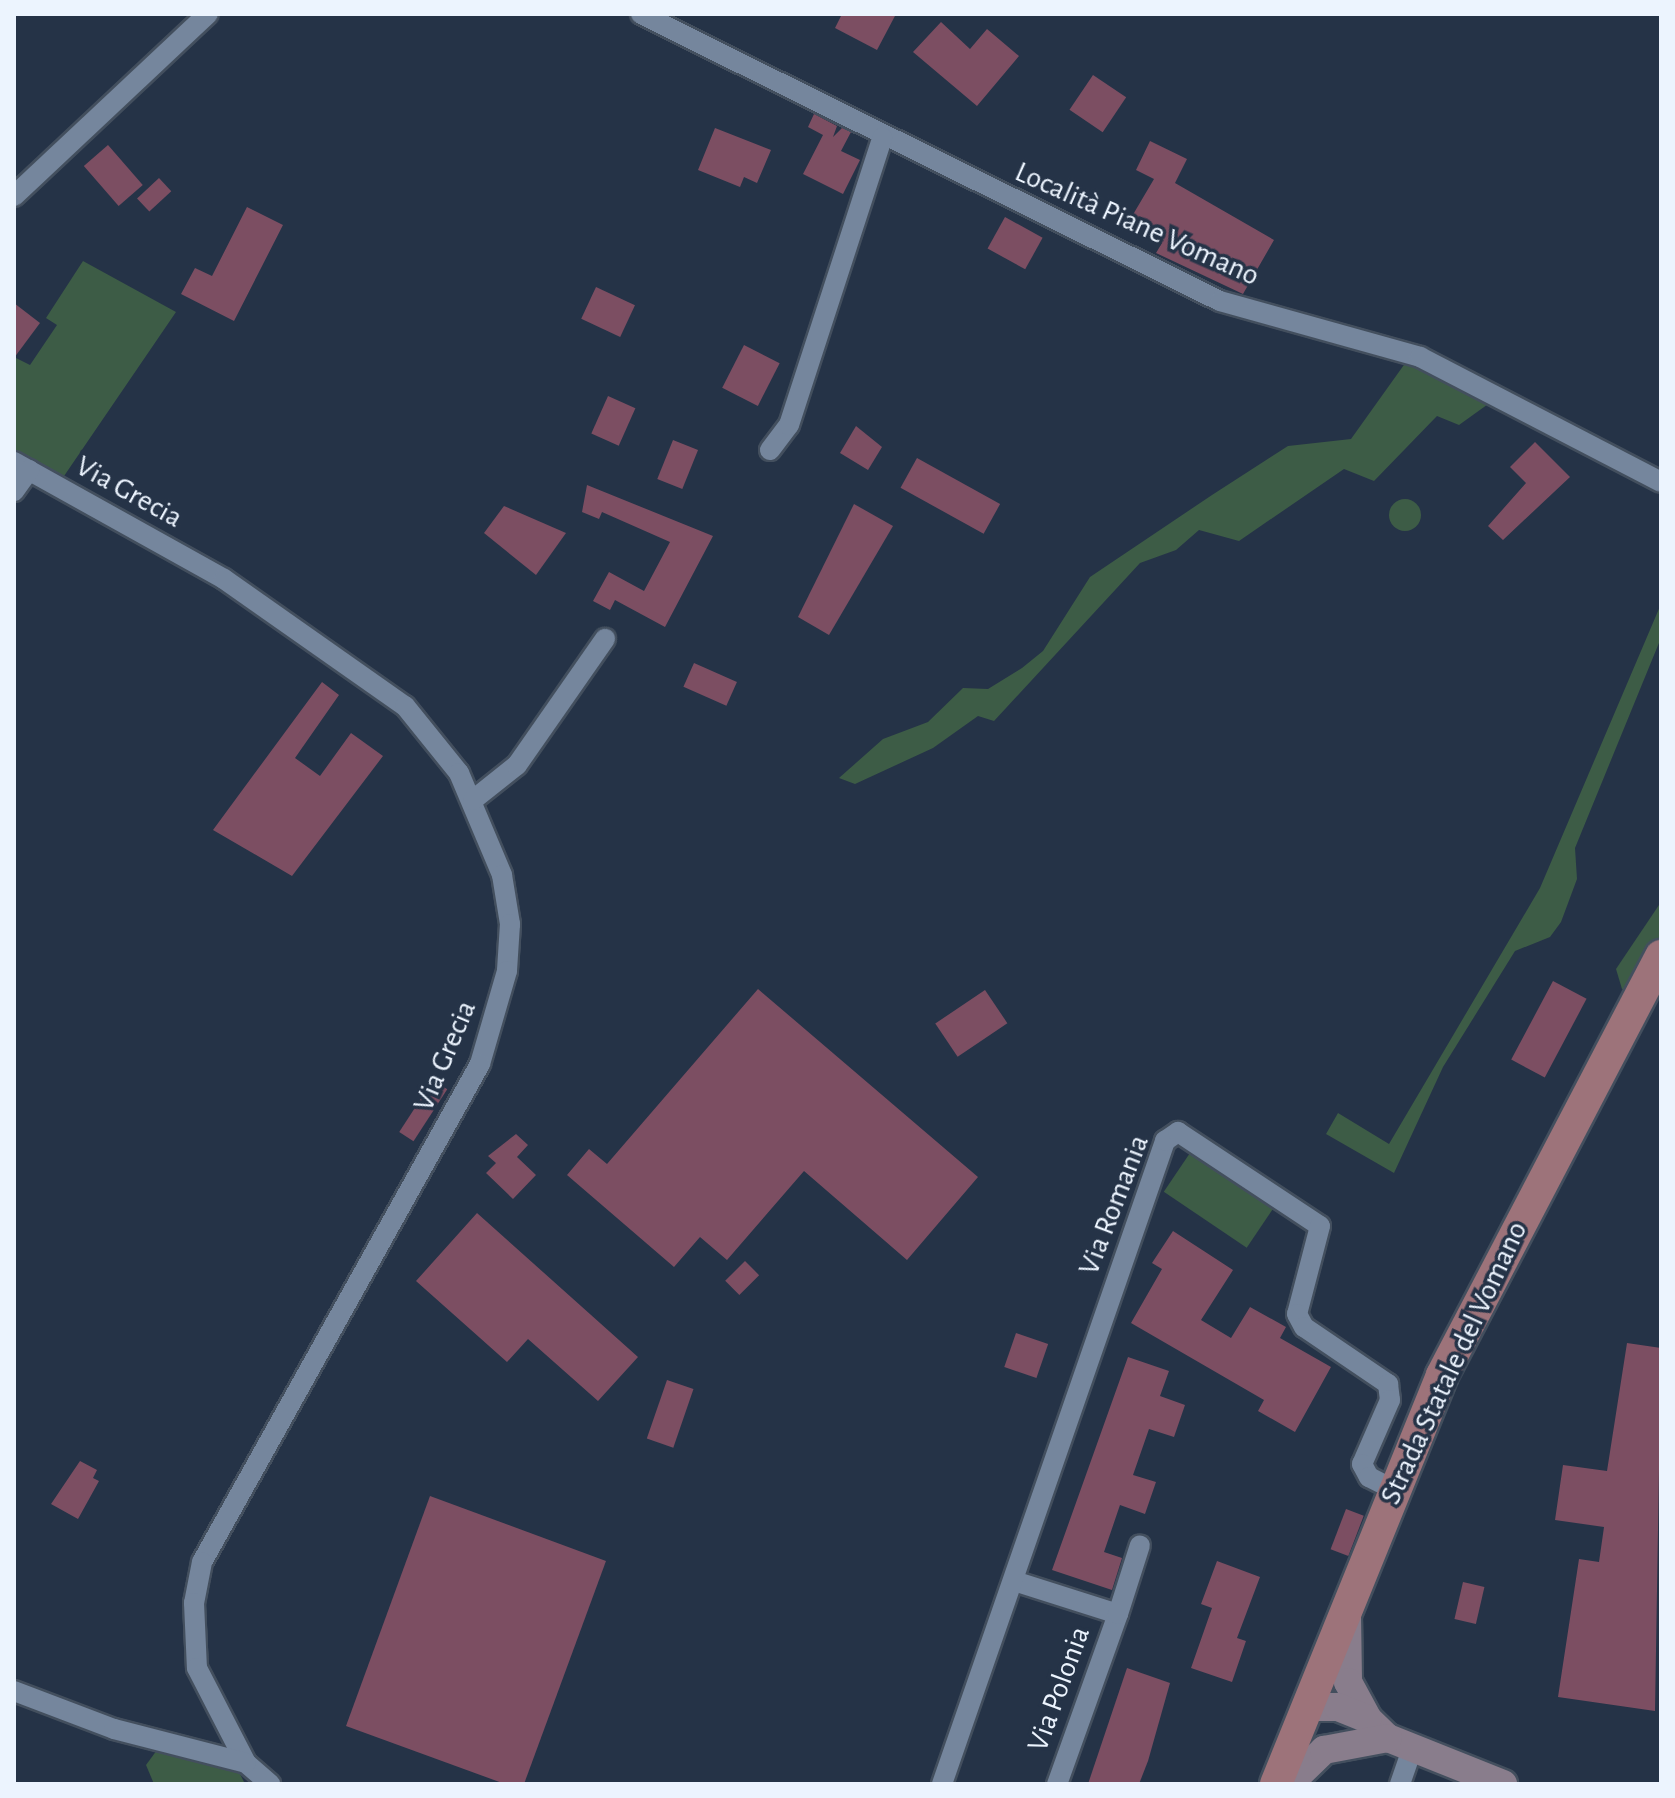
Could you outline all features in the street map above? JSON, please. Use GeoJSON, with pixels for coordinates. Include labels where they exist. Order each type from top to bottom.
{"type":"FeatureCollection","features":[{"type":"Feature","properties":{"kind":"main road","name":"Strada Statale del Vomano"},"geometry":{"type":"LineString","coordinates":[[1276,1784],[1394,1490],[1466,1323],[1661,956]]}},
{"type":"Feature","properties":{"kind":"main road"},"geometry":{"type":"LineString","coordinates":[[1347,1607],[1348,1682],[1362,1730]]}},
{"type":"Feature","properties":{"kind":"main road"},"geometry":{"type":"LineString","coordinates":[[1307,1707],[1503,1784]]}},
{"type":"Feature","properties":{"kind":"main road"},"geometry":{"type":"LineString","coordinates":[[1289,1784],[1324,1750],[1362,1730]]}},
{"type":"Feature","properties":{"kind":"street"},"geometry":{"type":"LineString","coordinates":[[14,196],[208,14]]}},
{"type":"Feature","properties":{"kind":"street","name":"Località Piane Vomano"},"geometry":{"type":"LineString","coordinates":[[641,14],[882,138],[1220,301],[1420,357],[1661,482]]}},
{"type":"Feature","properties":{"kind":"street"},"geometry":{"type":"LineString","coordinates":[[770,450],[789,425],[882,138]]}},
{"type":"Feature","properties":{"kind":"street"},"geometry":{"type":"LineString","coordinates":[[14,491],[22,466]]}},
{"type":"Feature","properties":{"kind":"street","name":"Via Grecia"},"geometry":{"type":"LineString","coordinates":[[22,466],[224,579],[396,699],[439,742],[473,800],[502,875],[510,924],[499,1016],[457,1110],[253,1459],[202,1562],[194,1603],[197,1668],[246,1763],[270,1784]]}},
{"type":"Feature","properties":{"kind":"street"},"geometry":{"type":"LineString","coordinates":[[473,800],[517,765],[605,639]]}},
{"type":"Feature","properties":{"kind":"street","name":"Via Romania"},"geometry":{"type":"LineString","coordinates":[[942,1784],[1165,1141],[1178,1132],[1320,1226],[1297,1314],[1304,1327],[1388,1384],[1390,1400],[1362,1464],[1394,1490]]}},
{"type":"Feature","properties":{"kind":"street","name":"Via Polonia"},"geometry":{"type":"LineString","coordinates":[[1057,1784],[1140,1545]]}},
{"type":"Feature","properties":{"kind":"street","name":"Via Polonia"},"geometry":{"type":"LineString","coordinates":[[1014,1581],[1118,1614]]}},
{"type":"Feature","properties":{"kind":"street"},"geometry":{"type":"LineString","coordinates":[[14,1691],[114,1729],[246,1763]]}},
{"type":"Feature","properties":{"kind":"street"},"geometry":{"type":"LineString","coordinates":[[1400,1784],[1401,1742]]}},
{"type":"Feature","properties":{"kind":"green space"},"geometry":{"type":"Polygon","coordinates":[[[83,261],[176,312],[62,479],[14,451],[14,357],[30,365],[57,325],[46,318],[83,261]]]}},
{"type":"Feature","properties":{"kind":"green space"},"geometry":{"type":"Polygon","coordinates":[[[1406,362],[1491,402],[1459,425],[1437,416],[1374,481],[1344,469],[1239,541],[1199,530],[1176,550],[1140,563],[994,721],[978,716],[933,748],[855,784],[839,778],[883,739],[928,722],[963,688],[988,689],[1022,668],[1043,651],[1090,577],[1212,495],[1288,446],[1351,439],[1406,362]]]}},
{"type":"Feature","properties":{"kind":"green space"},"geometry":{"type":"Polygon","coordinates":[[[1405,499],[1417,503],[1421,515],[1417,527],[1405,531],[1393,527],[1389,515],[1393,503],[1405,499]]]}},
{"type":"Feature","properties":{"kind":"green space"},"geometry":{"type":"Polygon","coordinates":[[[1661,604],[1661,638],[1575,848],[1577,879],[1561,922],[1550,937],[1515,951],[1443,1067],[1394,1173],[1326,1134],[1338,1113],[1389,1144],[1540,888],[1661,604]]]}},
{"type":"Feature","properties":{"kind":"green space"},"geometry":{"type":"Polygon","coordinates":[[[1661,902],[1661,936],[1630,990],[1622,989],[1616,969],[1661,902]]]}},
{"type":"Feature","properties":{"kind":"green space"},"geometry":{"type":"Polygon","coordinates":[[[1194,1147],[1277,1203],[1247,1248],[1164,1192],[1194,1147]]]}},
{"type":"Feature","properties":{"kind":"green space"},"geometry":{"type":"Polygon","coordinates":[[[157,1750],[237,1768],[245,1784],[154,1784],[146,1765],[157,1750]]]}},
{"type":"Feature","properties":{"kind":"building"},"geometry":{"type":"Polygon","coordinates":[[[842,14],[896,14],[877,50],[835,28],[842,14]]]}},
{"type":"Feature","properties":{"kind":"building"},"geometry":{"type":"Polygon","coordinates":[[[941,22],[970,49],[987,29],[1019,56],[977,106],[913,52],[941,22]]]}},
{"type":"Feature","properties":{"kind":"building"},"geometry":{"type":"Polygon","coordinates":[[[1093,75],[1126,97],[1103,132],[1070,110],[1093,75]]]}},
{"type":"Feature","properties":{"kind":"building"},"geometry":{"type":"Polygon","coordinates":[[[814,114],[837,126],[833,137],[842,128],[851,132],[841,151],[860,160],[843,194],[803,174],[823,135],[808,127],[814,114]]]}},
{"type":"Feature","properties":{"kind":"building"},"geometry":{"type":"Polygon","coordinates":[[[715,128],[771,150],[757,183],[744,177],[740,187],[698,170],[715,128]]]}},
{"type":"Feature","properties":{"kind":"building"},"geometry":{"type":"Polygon","coordinates":[[[1150,141],[1187,159],[1175,183],[1274,240],[1243,294],[1156,253],[1162,243],[1128,223],[1154,179],[1136,170],[1150,141]]]}},
{"type":"Feature","properties":{"kind":"building"},"geometry":{"type":"Polygon","coordinates":[[[108,145],[143,185],[119,206],[84,166],[108,145]]]}},
{"type":"Feature","properties":{"kind":"building"},"geometry":{"type":"Polygon","coordinates":[[[159,178],[171,191],[149,212],[137,198],[159,178]]]}},
{"type":"Feature","properties":{"kind":"building"},"geometry":{"type":"Polygon","coordinates":[[[247,207],[283,225],[234,321],[181,294],[195,268],[212,276],[247,207]]]}},
{"type":"Feature","properties":{"kind":"building"},"geometry":{"type":"Polygon","coordinates":[[[1005,217],[1043,238],[1025,269],[988,248],[1005,217]]]}},
{"type":"Feature","properties":{"kind":"building"},"geometry":{"type":"Polygon","coordinates":[[[596,287],[635,305],[620,337],[581,319],[596,287]]]}},
{"type":"Feature","properties":{"kind":"building"},"geometry":{"type":"Polygon","coordinates":[[[14,303],[40,323],[14,358],[14,303]]]}},
{"type":"Feature","properties":{"kind":"building"},"geometry":{"type":"Polygon","coordinates":[[[744,345],[780,363],[758,406],[722,388],[744,345]]]}},
{"type":"Feature","properties":{"kind":"building"},"geometry":{"type":"Polygon","coordinates":[[[608,396],[635,408],[619,446],[591,433],[608,396]]]}},
{"type":"Feature","properties":{"kind":"building"},"geometry":{"type":"Polygon","coordinates":[[[856,426],[882,447],[868,470],[840,453],[856,426]]]}},
{"type":"Feature","properties":{"kind":"building"},"geometry":{"type":"Polygon","coordinates":[[[673,440],[698,450],[682,489],[657,479],[673,440]]]}},
{"type":"Feature","properties":{"kind":"building"},"geometry":{"type":"Polygon","coordinates":[[[1535,442],[1570,477],[1503,540],[1488,526],[1526,483],[1510,467],[1535,442]]]}},
{"type":"Feature","properties":{"kind":"building"},"geometry":{"type":"Polygon","coordinates":[[[917,458],[1000,504],[984,534],[901,488],[917,458]]]}},
{"type":"Feature","properties":{"kind":"building"},"geometry":{"type":"Polygon","coordinates":[[[587,485],[713,536],[665,627],[615,600],[610,610],[593,601],[609,572],[644,591],[670,542],[602,512],[599,519],[582,512],[587,485]]]}},
{"type":"Feature","properties":{"kind":"building"},"geometry":{"type":"Polygon","coordinates":[[[854,504],[893,526],[829,635],[798,617],[854,504]]]}},
{"type":"Feature","properties":{"kind":"building"},"geometry":{"type":"Polygon","coordinates":[[[504,506],[566,533],[536,575],[484,533],[504,506]]]}},
{"type":"Feature","properties":{"kind":"building"},"geometry":{"type":"Polygon","coordinates":[[[694,663],[737,682],[726,706],[683,687],[694,663]]]}},
{"type":"Feature","properties":{"kind":"building"},"geometry":{"type":"Polygon","coordinates":[[[322,682],[339,695],[295,758],[320,776],[351,733],[383,756],[292,876],[213,830],[322,682]]]}},
{"type":"Feature","properties":{"kind":"building"},"geometry":{"type":"Polygon","coordinates":[[[1553,981],[1587,999],[1545,1077],[1511,1060],[1553,981]]]}},
{"type":"Feature","properties":{"kind":"building"},"geometry":{"type":"Polygon","coordinates":[[[758,989],[978,1177],[907,1260],[804,1171],[727,1260],[700,1237],[674,1267],[567,1175],[589,1149],[607,1164],[758,989]]]}},
{"type":"Feature","properties":{"kind":"building"},"geometry":{"type":"Polygon","coordinates":[[[985,990],[1007,1023],[958,1057],[935,1024],[985,990]]]}},
{"type":"Feature","properties":{"kind":"building"},"geometry":{"type":"Polygon","coordinates":[[[433,1080],[447,1089],[413,1141],[399,1132],[433,1080]]]}},
{"type":"Feature","properties":{"kind":"building"},"geometry":{"type":"Polygon","coordinates":[[[516,1134],[528,1145],[517,1157],[536,1175],[513,1199],[486,1173],[496,1163],[488,1156],[516,1134]]]}},
{"type":"Feature","properties":{"kind":"building"},"geometry":{"type":"Polygon","coordinates":[[[477,1213],[638,1357],[598,1401],[528,1339],[507,1362],[416,1281],[477,1213]]]}},
{"type":"Feature","properties":{"kind":"building"},"geometry":{"type":"Polygon","coordinates":[[[1173,1231],[1233,1270],[1201,1320],[1231,1338],[1250,1307],[1286,1327],[1280,1338],[1331,1367],[1295,1432],[1258,1411],[1264,1400],[1131,1323],[1162,1269],[1152,1263],[1173,1231]]]}},
{"type":"Feature","properties":{"kind":"building"},"geometry":{"type":"Polygon","coordinates":[[[745,1261],[759,1275],[739,1295],[725,1281],[745,1261]]]}},
{"type":"Feature","properties":{"kind":"building"},"geometry":{"type":"Polygon","coordinates":[[[1016,1333],[1048,1344],[1036,1378],[1004,1367],[1016,1333]]]}},
{"type":"Feature","properties":{"kind":"building"},"geometry":{"type":"Polygon","coordinates":[[[1627,1343],[1661,1348],[1655,1711],[1558,1697],[1579,1559],[1599,1562],[1604,1527],[1555,1520],[1563,1465],[1607,1471],[1627,1343]]]}},
{"type":"Feature","properties":{"kind":"building"},"geometry":{"type":"Polygon","coordinates":[[[1128,1357],[1169,1371],[1160,1396],[1185,1405],[1174,1437],[1149,1429],[1133,1475],[1156,1482],[1145,1514],[1120,1505],[1104,1552],[1122,1558],[1112,1590],[1052,1570],[1128,1357]]]}},
{"type":"Feature","properties":{"kind":"building"},"geometry":{"type":"Polygon","coordinates":[[[667,1380],[693,1389],[673,1448],[647,1439],[667,1380]]]}},
{"type":"Feature","properties":{"kind":"building"},"geometry":{"type":"Polygon","coordinates":[[[80,1461],[97,1470],[93,1478],[99,1481],[78,1519],[51,1504],[80,1461]]]}},
{"type":"Feature","properties":{"kind":"building"},"geometry":{"type":"Polygon","coordinates":[[[430,1496],[606,1561],[524,1784],[505,1784],[346,1726],[430,1496]]]}},
{"type":"Feature","properties":{"kind":"building"},"geometry":{"type":"Polygon","coordinates":[[[1346,1509],[1364,1516],[1348,1556],[1331,1549],[1346,1509]]]}},
{"type":"Feature","properties":{"kind":"building"},"geometry":{"type":"Polygon","coordinates":[[[1217,1561],[1260,1577],[1237,1638],[1246,1641],[1232,1682],[1191,1668],[1212,1608],[1201,1604],[1217,1561]]]}},
{"type":"Feature","properties":{"kind":"building"},"geometry":{"type":"Polygon","coordinates":[[[1463,1582],[1484,1587],[1476,1624],[1454,1619],[1463,1582]]]}},
{"type":"Feature","properties":{"kind":"building"},"geometry":{"type":"Polygon","coordinates":[[[1127,1668],[1170,1683],[1148,1761],[1139,1784],[1088,1784],[1127,1668]]]}}]}
